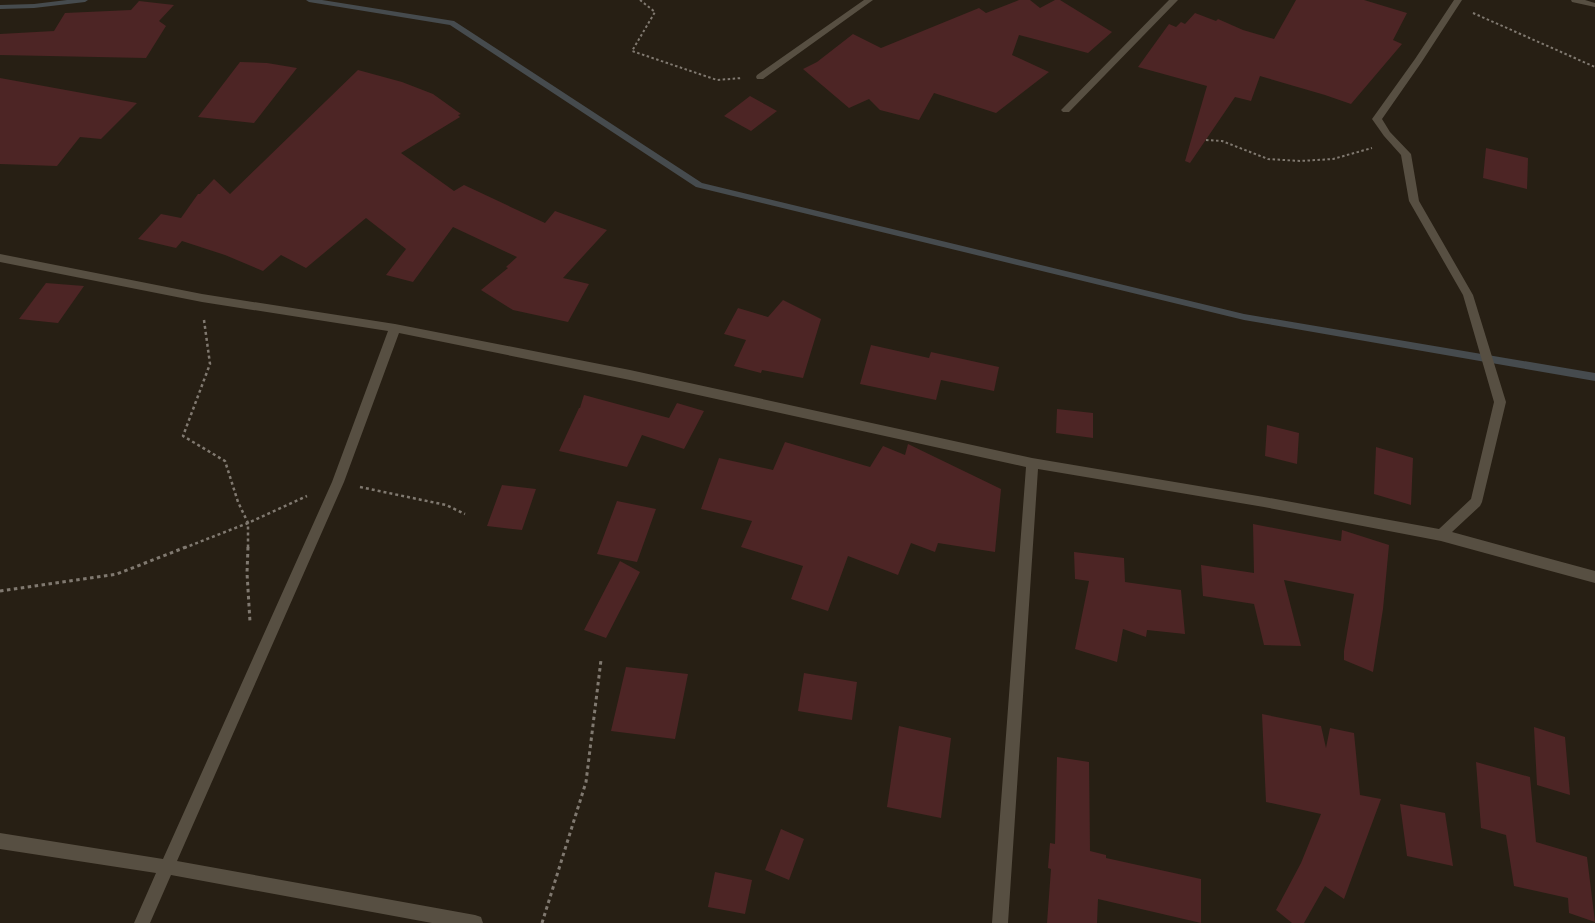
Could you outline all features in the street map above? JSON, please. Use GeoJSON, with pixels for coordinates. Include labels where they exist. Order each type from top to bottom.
{"type":"FeatureCollection","features":[{"type":"Feature","properties":{"kind":"street"},"geometry":{"type":"LineString","coordinates":[[760,76],[869,0]]}},
{"type":"Feature","properties":{"kind":"street"},"geometry":{"type":"LineString","coordinates":[[1066,110],[1174,0]]}},
{"type":"Feature","properties":{"kind":"street"},"geometry":{"type":"LineString","coordinates":[[1575,0],[1595,5]]}},
{"type":"Feature","properties":{"kind":"street"},"geometry":{"type":"LineString","coordinates":[[1441,535],[1476,502],[1500,402],[1468,295],[1414,201],[1406,154],[1387,134],[1377,119],[1418,61],[1456,2]]}},
{"type":"Feature","properties":{"kind":"street"},"geometry":{"type":"LineString","coordinates":[[0,258],[202,298],[395,328],[630,375],[1032,463],[1264,502],[1441,535],[1595,577]]}},
{"type":"Feature","properties":{"kind":"street"},"geometry":{"type":"LineString","coordinates":[[142,923],[338,482],[395,328]]}},
{"type":"Feature","properties":{"kind":"street"},"geometry":{"type":"LineString","coordinates":[[1000,923],[1032,463]]}},
{"type":"Feature","properties":{"kind":"street"},"geometry":{"type":"LineString","coordinates":[[0,841],[168,867],[475,923]]}},
{"type":"Feature","properties":{"kind":"path"},"geometry":{"type":"LineString","coordinates":[[640,0],[655,12],[632,51],[717,80],[760,76]]}},
{"type":"Feature","properties":{"kind":"path"},"geometry":{"type":"LineString","coordinates":[[1456,2],[1595,67]]}},
{"type":"Feature","properties":{"kind":"path"},"geometry":{"type":"LineString","coordinates":[[1206,140],[1222,141],[1268,159],[1300,161],[1333,159],[1372,148],[1406,154]]}},
{"type":"Feature","properties":{"kind":"path"},"geometry":{"type":"LineString","coordinates":[[202,298],[210,364],[183,436],[225,461],[238,502],[248,523],[250,629]]}},
{"type":"Feature","properties":{"kind":"path"},"geometry":{"type":"LineString","coordinates":[[0,591],[117,574],[248,523],[338,482],[446,505],[465,514]]}},
{"type":"Feature","properties":{"kind":"path"},"geometry":{"type":"LineString","coordinates":[[542,923],[586,782],[601,660]]}},
{"type":"Feature","properties":{"kind":"building"},"geometry":{"type":"Polygon","coordinates":[[[1019,0],[1030,0],[1040,8],[1055,0],[1060,0],[1112,32],[1088,53],[1019,35],[1012,55],[1049,72],[996,113],[934,93],[919,120],[880,110],[869,99],[849,108],[803,69],[817,62],[853,34],[881,48],[979,8],[986,13],[1019,0]]]}},
{"type":"Feature","properties":{"kind":"building"},"geometry":{"type":"Polygon","coordinates":[[[1296,0],[1364,0],[1407,13],[1393,40],[1402,44],[1351,104],[1260,76],[1251,101],[1235,97],[1190,163],[1185,161],[1207,86],[1138,67],[1169,24],[1176,27],[1181,22],[1185,24],[1195,13],[1216,21],[1218,19],[1243,30],[1274,39],[1296,0]]]}},
{"type":"Feature","properties":{"kind":"building"},"geometry":{"type":"Polygon","coordinates":[[[139,1],[174,5],[159,21],[166,26],[146,58],[0,55],[0,34],[54,31],[65,13],[131,10],[139,1]]]}},
{"type":"Feature","properties":{"kind":"building"},"geometry":{"type":"Polygon","coordinates":[[[240,62],[267,63],[297,68],[254,123],[198,117],[240,62]]]}},
{"type":"Feature","properties":{"kind":"building"},"geometry":{"type":"Polygon","coordinates":[[[358,70],[402,82],[433,94],[461,114],[458,115],[460,117],[401,153],[454,191],[464,185],[545,223],[555,211],[607,230],[563,278],[589,284],[568,322],[513,310],[481,290],[508,268],[506,267],[517,257],[453,227],[413,282],[386,275],[406,249],[366,218],[306,268],[281,255],[263,271],[225,255],[182,241],[176,248],[138,239],[161,214],[181,218],[198,194],[200,194],[214,179],[230,194],[358,70]]]}},
{"type":"Feature","properties":{"kind":"building"},"geometry":{"type":"Polygon","coordinates":[[[0,78],[137,103],[101,139],[80,137],[57,166],[0,164],[0,78]]]}},
{"type":"Feature","properties":{"kind":"building"},"geometry":{"type":"Polygon","coordinates":[[[750,96],[777,111],[751,131],[724,116],[750,96]]]}},
{"type":"Feature","properties":{"kind":"building"},"geometry":{"type":"Polygon","coordinates":[[[1486,148],[1528,158],[1527,189],[1483,178],[1486,148]]]}},
{"type":"Feature","properties":{"kind":"building"},"geometry":{"type":"Polygon","coordinates":[[[46,283],[84,286],[58,323],[19,319],[46,283]]]}},
{"type":"Feature","properties":{"kind":"building"},"geometry":{"type":"Polygon","coordinates":[[[783,300],[821,319],[803,378],[762,370],[761,373],[734,366],[746,340],[724,334],[738,308],[768,317],[783,300]]]}},
{"type":"Feature","properties":{"kind":"building"},"geometry":{"type":"Polygon","coordinates":[[[871,345],[929,358],[931,352],[999,367],[994,391],[941,380],[936,400],[860,384],[871,345]]]}},
{"type":"Feature","properties":{"kind":"building"},"geometry":{"type":"Polygon","coordinates":[[[584,395],[669,418],[677,403],[704,411],[684,449],[642,435],[627,467],[559,451],[580,408],[584,395]]]}},
{"type":"Feature","properties":{"kind":"building"},"geometry":{"type":"Polygon","coordinates":[[[1057,409],[1093,413],[1093,438],[1056,433],[1057,409]]]}},
{"type":"Feature","properties":{"kind":"building"},"geometry":{"type":"Polygon","coordinates":[[[1267,425],[1299,433],[1297,464],[1265,456],[1267,425]]]}},
{"type":"Feature","properties":{"kind":"building"},"geometry":{"type":"Polygon","coordinates":[[[785,442],[870,467],[883,446],[905,455],[908,444],[1001,489],[995,552],[938,543],[935,552],[911,543],[898,575],[848,556],[828,611],[791,599],[803,566],[741,547],[752,521],[701,509],[719,458],[773,470],[785,442]]]}},
{"type":"Feature","properties":{"kind":"building"},"geometry":{"type":"Polygon","coordinates":[[[1376,447],[1413,458],[1411,505],[1374,494],[1376,447]]]}},
{"type":"Feature","properties":{"kind":"building"},"geometry":{"type":"Polygon","coordinates":[[[502,485],[536,489],[522,530],[487,526],[502,485]]]}},
{"type":"Feature","properties":{"kind":"building"},"geometry":{"type":"Polygon","coordinates":[[[617,501],[656,509],[637,562],[597,554],[617,501]]]}},
{"type":"Feature","properties":{"kind":"building"},"geometry":{"type":"Polygon","coordinates":[[[1253,524],[1341,541],[1342,530],[1389,545],[1383,609],[1373,672],[1344,660],[1344,651],[1354,594],[1284,580],[1301,646],[1264,645],[1254,604],[1203,596],[1201,565],[1254,573],[1253,524]]]}},
{"type":"Feature","properties":{"kind":"building"},"geometry":{"type":"Polygon","coordinates":[[[1074,552],[1124,558],[1125,582],[1181,590],[1185,634],[1147,630],[1146,637],[1123,629],[1117,662],[1075,649],[1089,581],[1075,579],[1074,552]]]}},
{"type":"Feature","properties":{"kind":"building"},"geometry":{"type":"Polygon","coordinates":[[[620,561],[640,572],[606,638],[584,630],[620,561]]]}},
{"type":"Feature","properties":{"kind":"building"},"geometry":{"type":"Polygon","coordinates":[[[626,667],[688,674],[675,739],[611,731],[626,667]]]}},
{"type":"Feature","properties":{"kind":"building"},"geometry":{"type":"Polygon","coordinates":[[[804,673],[857,682],[852,720],[798,711],[804,673]]]}},
{"type":"Feature","properties":{"kind":"building"},"geometry":{"type":"Polygon","coordinates":[[[1262,714],[1321,726],[1326,748],[1330,728],[1354,733],[1360,795],[1381,799],[1344,899],[1325,886],[1304,923],[1292,923],[1276,910],[1301,863],[1321,814],[1266,802],[1262,714]]]}},
{"type":"Feature","properties":{"kind":"building"},"geometry":{"type":"Polygon","coordinates":[[[899,726],[951,738],[941,818],[887,807],[899,726]]]}},
{"type":"Feature","properties":{"kind":"building"},"geometry":{"type":"Polygon","coordinates":[[[1534,727],[1565,737],[1570,795],[1537,785],[1534,727]]]}},
{"type":"Feature","properties":{"kind":"building"},"geometry":{"type":"Polygon","coordinates":[[[1057,757],[1089,762],[1090,851],[1106,855],[1106,858],[1201,879],[1201,923],[1098,899],[1097,923],[1047,923],[1051,869],[1048,868],[1050,843],[1055,844],[1057,757]]]}},
{"type":"Feature","properties":{"kind":"building"},"geometry":{"type":"Polygon","coordinates":[[[1476,762],[1530,777],[1536,842],[1587,857],[1595,922],[1569,913],[1568,898],[1514,886],[1506,835],[1481,828],[1476,762]]]}},
{"type":"Feature","properties":{"kind":"building"},"geometry":{"type":"Polygon","coordinates":[[[1400,804],[1445,813],[1453,866],[1407,856],[1400,804]]]}},
{"type":"Feature","properties":{"kind":"building"},"geometry":{"type":"Polygon","coordinates":[[[781,829],[804,839],[789,880],[765,870],[781,829]]]}},
{"type":"Feature","properties":{"kind":"building"},"geometry":{"type":"Polygon","coordinates":[[[715,872],[752,880],[745,914],[708,907],[715,872]]]}},
{"type":"Feature","properties":{"kind":"waterway"},"geometry":{"type":"LineString","coordinates":[[0,7],[34,6],[85,0]]}},
{"type":"Feature","properties":{"kind":"waterway"},"geometry":{"type":"LineString","coordinates":[[309,0],[452,23],[699,185],[1244,317],[1595,377]]}}]}
